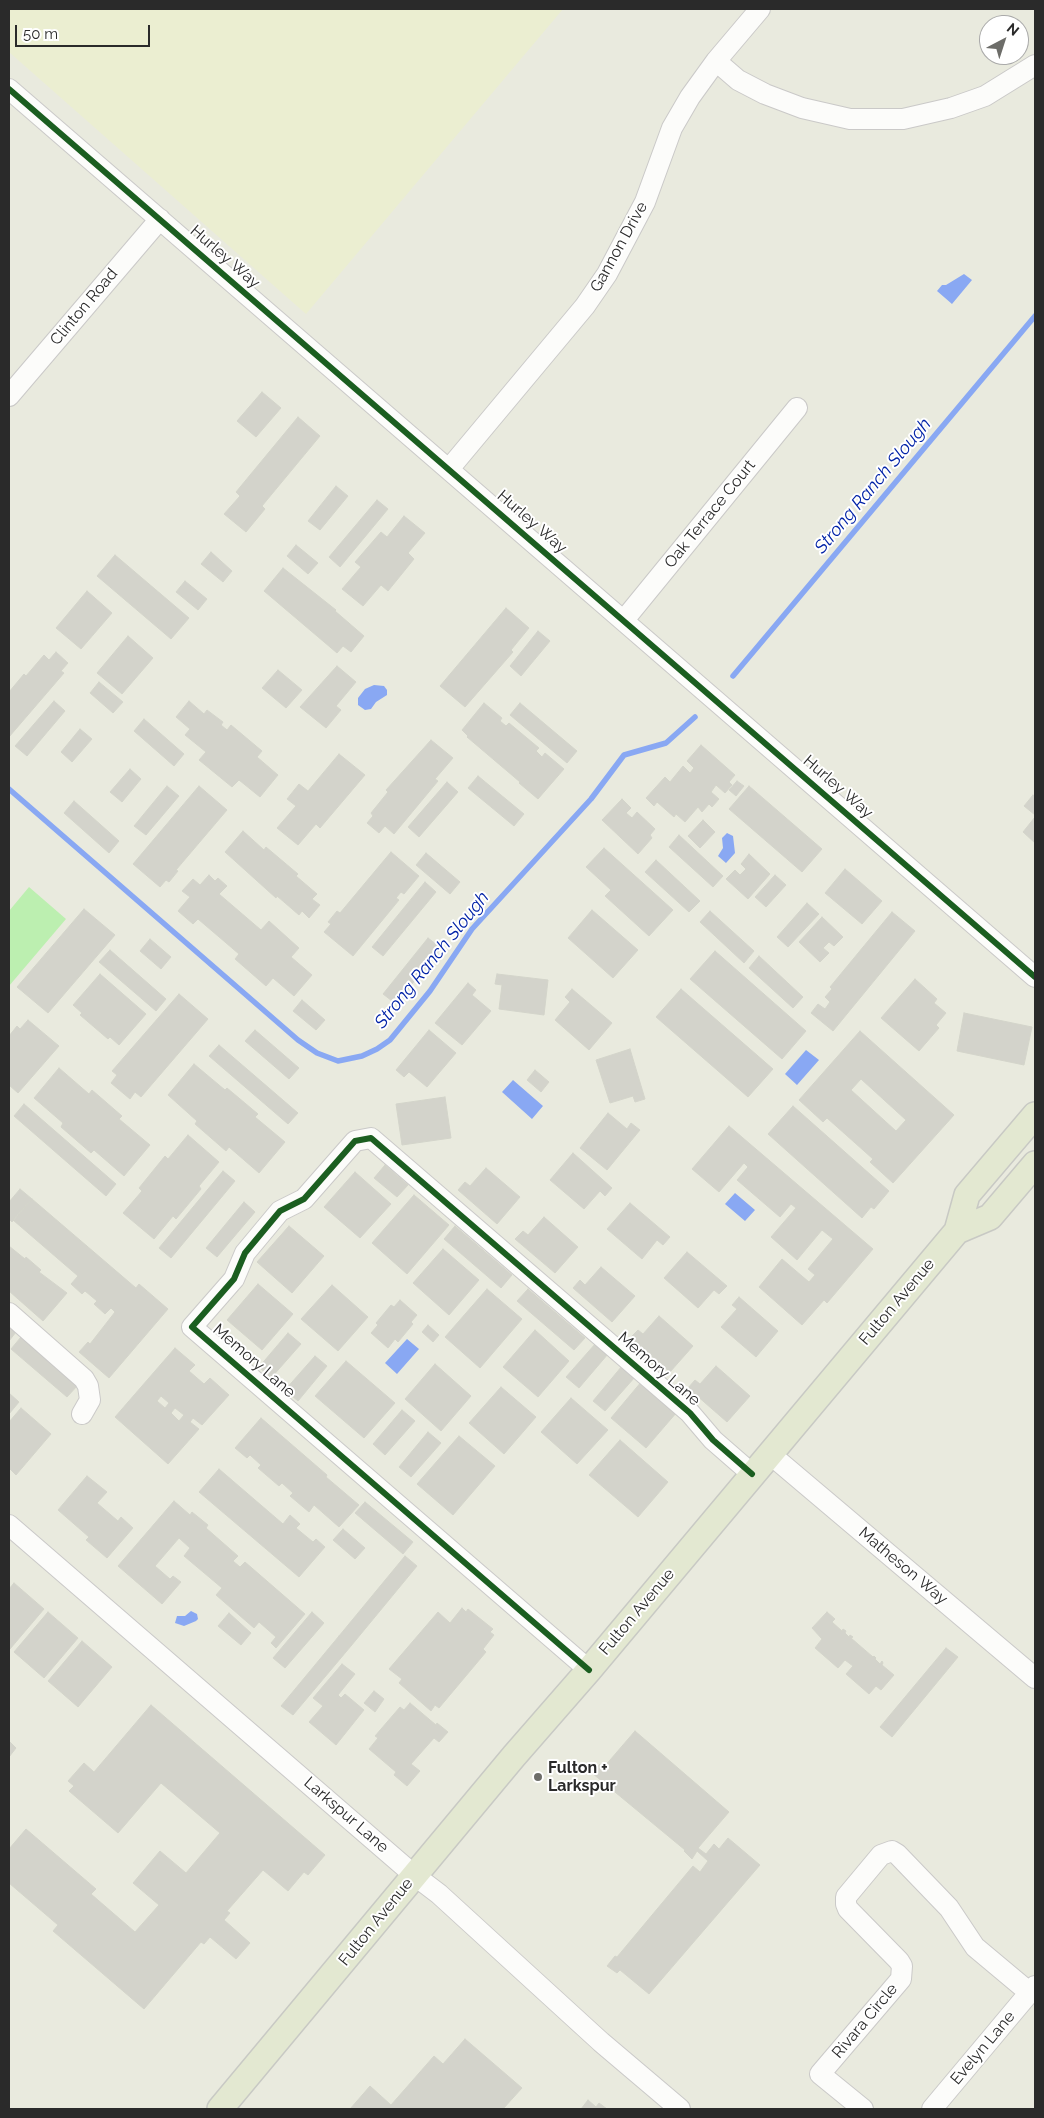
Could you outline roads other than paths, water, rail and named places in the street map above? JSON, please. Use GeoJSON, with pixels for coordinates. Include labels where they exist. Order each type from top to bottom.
{"type":"FeatureCollection","features":[{"type":"Feature","properties":{"kind":"main road","name":"Fulton Avenue"},"geometry":{"type":"LineString","coordinates":[[220,2109],[414,1875],[589,1670],[957,1231],[967,1195],[1035,1114]]}},
{"type":"Feature","properties":{"kind":"main road","name":"Fulton Avenue"},"geometry":{"type":"LineString","coordinates":[[957,1231],[990,1217],[1035,1164]]}},
{"type":"Feature","properties":{"kind":"street","name":"Gannon Drive"},"geometry":{"type":"LineString","coordinates":[[449,469],[585,306],[607,274],[645,202],[672,128],[690,97],[716,61],[760,9]]}},
{"type":"Feature","properties":{"kind":"street"},"geometry":{"type":"LineString","coordinates":[[716,61],[738,80],[765,94],[802,108],[850,119],[903,119],[928,115],[985,96],[1035,65]]}},
{"type":"Feature","properties":{"kind":"street","name":"Hurley Way"},"geometry":{"type":"LineString","coordinates":[[12,97],[160,218],[1035,977]]}},
{"type":"Feature","properties":{"kind":"street","name":"Clinton Road"},"geometry":{"type":"LineString","coordinates":[[9,396],[160,218]]}},
{"type":"Feature","properties":{"kind":"street","name":"Oak Terrace Court"},"geometry":{"type":"LineString","coordinates":[[624,620],[797,408]]}},
{"type":"Feature","properties":{"kind":"street","name":"Memory Lane"},"geometry":{"type":"LineString","coordinates":[[589,1670],[192,1327],[234,1279],[245,1253],[280,1211],[304,1199],[355,1140],[371,1138],[690,1413],[713,1440],[752,1474]]}},
{"type":"Feature","properties":{"kind":"street"},"geometry":{"type":"LineString","coordinates":[[9,1313],[84,1379],[88,1386],[90,1400],[82,1414]]}},
{"type":"Feature","properties":{"kind":"street","name":"Matheson Way"},"geometry":{"type":"LineString","coordinates":[[770,1454],[1035,1678]]}},
{"type":"Feature","properties":{"kind":"street","name":"Larkspur Lane"},"geometry":{"type":"LineString","coordinates":[[9,1525],[414,1875],[439,1894],[600,2042],[680,2109]]}},
{"type":"Feature","properties":{"kind":"street","name":"Rivara Circle"},"geometry":{"type":"LineString","coordinates":[[863,2109],[820,2074],[901,1979],[902,1966],[848,1909],[846,1904],[846,1898],[881,1855],[892,1851],[897,1854],[949,1908],[975,1947],[1033,1990]]}},
{"type":"Feature","properties":{"kind":"street","name":"Evelyn Lane"},"geometry":{"type":"LineString","coordinates":[[932,2109],[1033,1990]]}},
{"type":"Feature","properties":{"kind":"water"},"geometry":{"type":"Polygon","coordinates":[[[964,274],[972,280],[952,304],[937,291],[942,285],[946,285],[964,274]]]}},
{"type":"Feature","properties":{"kind":"water"},"geometry":{"type":"Polygon","coordinates":[[[374,685],[384,686],[387,690],[387,695],[376,702],[371,709],[365,710],[358,705],[358,698],[365,689],[374,685]]]}},
{"type":"Feature","properties":{"kind":"water"},"geometry":{"type":"Polygon","coordinates":[[[727,833],[733,836],[735,853],[726,863],[718,856],[723,848],[722,838],[727,833]]]}},
{"type":"Feature","properties":{"kind":"water"},"geometry":{"type":"Polygon","coordinates":[[[806,1050],[819,1060],[797,1085],[785,1074],[806,1050]]]}},
{"type":"Feature","properties":{"kind":"water"},"geometry":{"type":"Polygon","coordinates":[[[513,1080],[543,1106],[532,1119],[502,1092],[513,1080]]]}},
{"type":"Feature","properties":{"kind":"water"},"geometry":{"type":"Polygon","coordinates":[[[735,1193],[755,1210],[745,1221],[725,1204],[735,1193]]]}},
{"type":"Feature","properties":{"kind":"water"},"geometry":{"type":"Polygon","coordinates":[[[407,1339],[419,1349],[397,1374],[385,1363],[407,1339]]]}},
{"type":"Feature","properties":{"kind":"water"},"geometry":{"type":"Polygon","coordinates":[[[191,1611],[197,1614],[198,1619],[196,1621],[184,1626],[175,1623],[177,1616],[185,1616],[191,1611]]]}},
{"type":"Feature","properties":{"kind":"waterway","name":"Strong Ranch Slough"},"geometry":{"type":"LineString","coordinates":[[733,676],[1035,316]]}},
{"type":"Feature","properties":{"kind":"waterway","name":"Strong Ranch Slough"},"geometry":{"type":"LineString","coordinates":[[9,789],[298,1040],[317,1053],[338,1061],[362,1056],[390,1040],[430,991],[472,929],[591,799],[624,755],[666,743],[695,717]]}},
{"type":"Feature","properties":{"kind":"place","name":"Fulton + Larkspur"},"geometry":{"type":"Point","coordinates":[538,1777]}}]}
